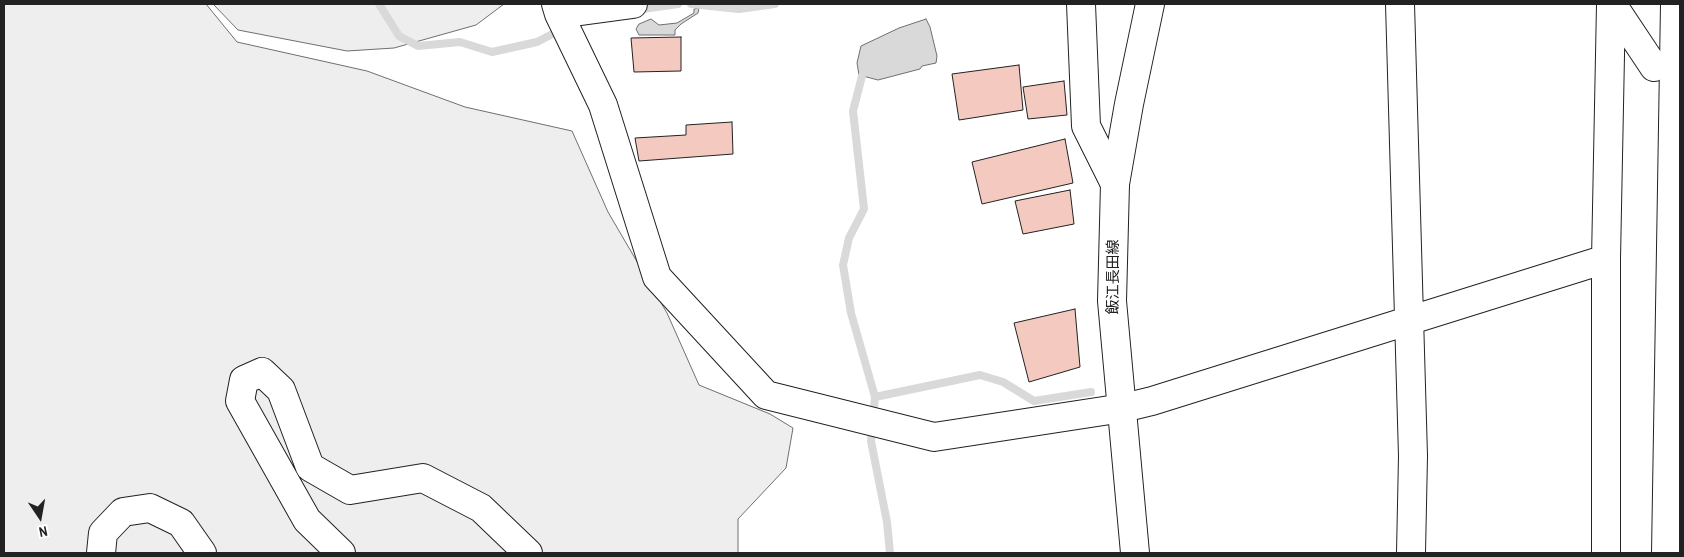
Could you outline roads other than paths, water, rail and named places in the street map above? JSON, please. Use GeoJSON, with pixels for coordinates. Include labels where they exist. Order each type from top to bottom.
{"type":"FeatureCollection","features":[{"type":"Feature","properties":{"kind":"main road"},"geometry":{"type":"LineString","coordinates":[[633,4],[558,9],[603,105],[657,277],[766,395],[934,437],[1123,408],[1152,401],[1606,259]]}},
{"type":"Feature","properties":{"kind":"main road"},"geometry":{"type":"LineString","coordinates":[[1081,4],[1086,126],[1115,184]]}},
{"type":"Feature","properties":{"kind":"main road","name":"飯江長田線"},"geometry":{"type":"LineString","coordinates":[[1135,553],[1112,301],[1115,184],[1129,104],[1150,4]]}},
{"type":"Feature","properties":{"kind":"main road"},"geometry":{"type":"LineString","coordinates":[[1400,4],[1413,456],[1411,553]]}},
{"type":"Feature","properties":{"kind":"main road"},"geometry":{"type":"LineString","coordinates":[[1611,4],[1654,67]]}},
{"type":"Feature","properties":{"kind":"main road"},"geometry":{"type":"LineString","coordinates":[[1606,553],[1606,259],[1611,4]]}},
{"type":"Feature","properties":{"kind":"main road"},"geometry":{"type":"LineString","coordinates":[[1666,553],[1676,4]]}},
{"type":"Feature","properties":{"kind":"main road"},"geometry":{"type":"LineString","coordinates":[[342,553],[307,520],[244,409],[240,401],[244,380],[262,372],[281,390],[310,467],[350,490],[423,478],[481,508],[528,553]]}},
{"type":"Feature","properties":{"kind":"main road"},"geometry":{"type":"LineString","coordinates":[[101,553],[102,533],[123,512],[150,508],[181,523],[202,553]]}},
{"type":"Feature","properties":{"kind":"waterway"},"geometry":{"type":"LineString","coordinates":[[379,4],[399,36],[418,46],[460,42],[492,52],[537,42],[560,30]]}},
{"type":"Feature","properties":{"kind":"waterway"},"geometry":{"type":"LineString","coordinates":[[636,10],[678,4]]}},
{"type":"Feature","properties":{"kind":"waterway"},"geometry":{"type":"LineString","coordinates":[[691,4],[739,9],[775,4]]}},
{"type":"Feature","properties":{"kind":"waterway"},"geometry":{"type":"LineString","coordinates":[[862,76],[853,111],[864,209],[849,238],[843,265],[851,313],[875,397]]}},
{"type":"Feature","properties":{"kind":"waterway"},"geometry":{"type":"LineString","coordinates":[[890,553],[887,522],[871,441],[875,397],[980,375],[1003,382],[1034,401],[1091,392]]}}]}
